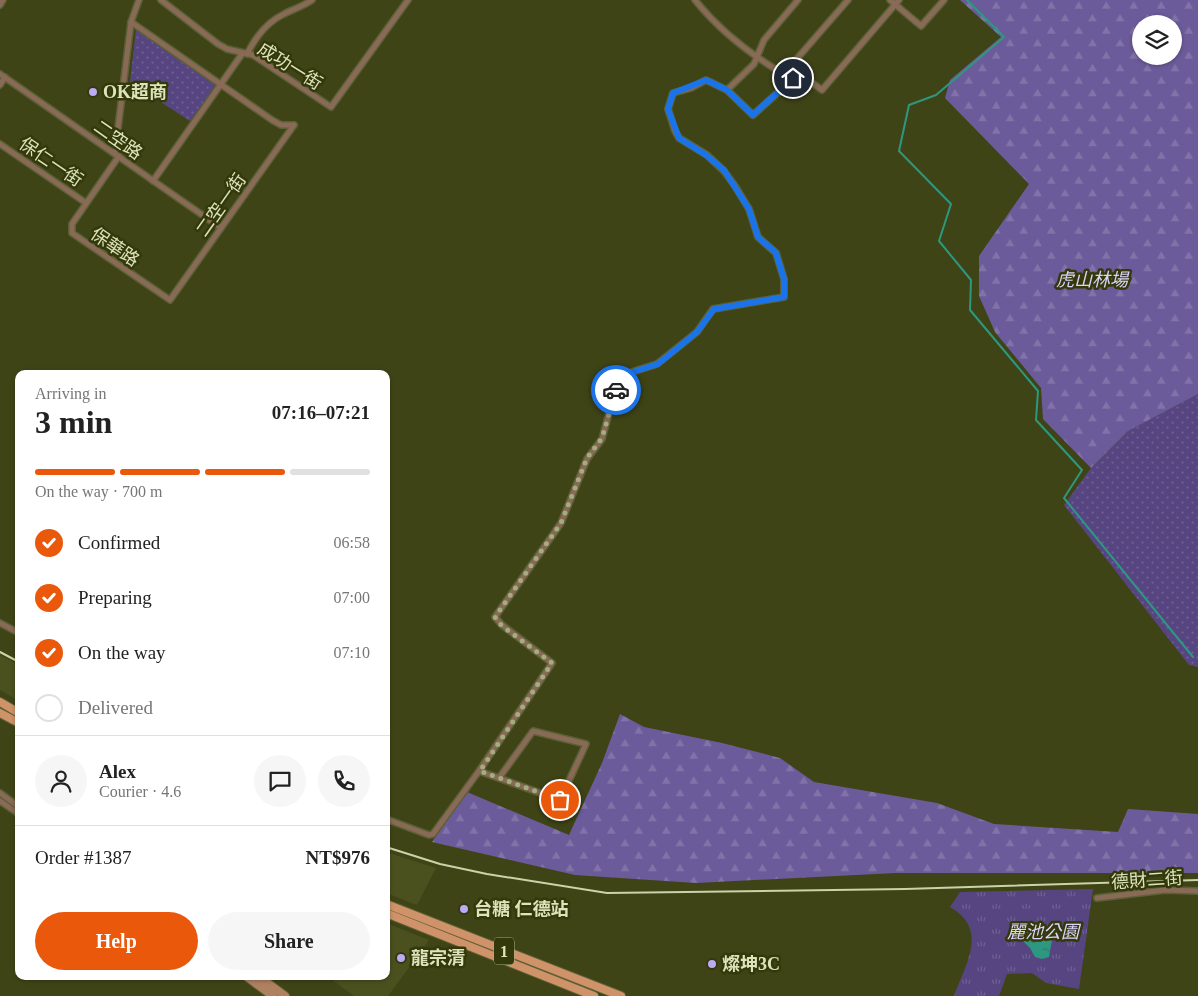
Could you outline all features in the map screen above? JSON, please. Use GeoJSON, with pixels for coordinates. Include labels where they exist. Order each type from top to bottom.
{"type":"FeatureCollection","features":[{"type":"Feature","properties":{"kind":"main road"},"geometry":{"type":"LineString","coordinates":[[0,702],[15,711]]}},
{"type":"Feature","properties":{"kind":"main road"},"geometry":{"type":"LineString","coordinates":[[0,713],[15,721]]}},
{"type":"Feature","properties":{"kind":"main road","name":"1"},"geometry":{"type":"LineString","coordinates":[[390,906],[621,996]]}},
{"type":"Feature","properties":{"kind":"main road","name":"1"},"geometry":{"type":"LineString","coordinates":[[390,915],[594,996]]}},
{"type":"Feature","properties":{"kind":"street"},"geometry":{"type":"LineString","coordinates":[[0,5],[3,0]]}},
{"type":"Feature","properties":{"kind":"street","name":"保華路"},"geometry":{"type":"LineString","coordinates":[[139,0],[131,22],[117,155],[72,224],[72,233],[170,300]]}},
{"type":"Feature","properties":{"kind":"street","name":"成功一街"},"geometry":{"type":"LineString","coordinates":[[161,0],[218,44],[253,55],[331,107],[408,0]]}},
{"type":"Feature","properties":{"kind":"street"},"geometry":{"type":"LineString","coordinates":[[153,181],[220,85],[262,31],[275,19],[312,0]]}},
{"type":"Feature","properties":{"kind":"street"},"geometry":{"type":"LineString","coordinates":[[695,0],[714,24],[756,58],[780,72]]}},
{"type":"Feature","properties":{"kind":"street"},"geometry":{"type":"LineString","coordinates":[[727,90],[754,64],[764,40],[798,0]]}},
{"type":"Feature","properties":{"kind":"street"},"geometry":{"type":"LineString","coordinates":[[780,72],[788,69],[848,0]]}},
{"type":"Feature","properties":{"kind":"street"},"geometry":{"type":"LineString","coordinates":[[890,0],[897,2],[921,26],[944,0]]}},
{"type":"Feature","properties":{"kind":"street"},"geometry":{"type":"LineString","coordinates":[[780,72],[780,79],[786,83],[803,76],[822,90],[897,2]]}},
{"type":"Feature","properties":{"kind":"street"},"geometry":{"type":"LineString","coordinates":[[131,22],[220,85]]}},
{"type":"Feature","properties":{"kind":"street"},"geometry":{"type":"LineString","coordinates":[[390,820],[433,834],[480,771],[552,663],[502,626],[495,617],[561,523],[587,458],[602,438],[620,376],[658,364],[697,332],[714,309],[784,297],[784,279],[776,253],[758,237],[749,209],[735,186],[724,170],[706,155],[679,138],[668,109],[673,93],[706,80],[727,90],[753,115],[792,79],[793,74],[788,69]]}},
{"type":"Feature","properties":{"kind":"street"},"geometry":{"type":"LineString","coordinates":[[0,85],[2,75]]}},
{"type":"Feature","properties":{"kind":"street","name":"二空路"},"geometry":{"type":"LineString","coordinates":[[2,75],[221,228]]}},
{"type":"Feature","properties":{"kind":"street","name":"二空一街"},"geometry":{"type":"LineString","coordinates":[[170,300],[294,125],[277,123],[220,85]]}},
{"type":"Feature","properties":{"kind":"street","name":"保仁一街"},"geometry":{"type":"LineString","coordinates":[[0,144],[86,203]]}},
{"type":"Feature","properties":{"kind":"street"},"geometry":{"type":"LineString","coordinates":[[0,623],[15,631]]}},
{"type":"Feature","properties":{"kind":"street"},"geometry":{"type":"LineString","coordinates":[[480,771],[499,778],[560,800],[586,744],[533,731],[499,778]]}},
{"type":"Feature","properties":{"kind":"street"},"geometry":{"type":"LineString","coordinates":[[0,794],[15,804]]}},
{"type":"Feature","properties":{"kind":"street"},"geometry":{"type":"LineString","coordinates":[[0,801],[15,811]]}},
{"type":"Feature","properties":{"kind":"street","name":"德財二街"},"geometry":{"type":"LineString","coordinates":[[1097,898],[1165,890],[1198,891]]}},
{"type":"Feature","properties":{"kind":"street"},"geometry":{"type":"LineString","coordinates":[[251,980],[273,996]]}},
{"type":"Feature","properties":{"kind":"street"},"geometry":{"type":"LineString","coordinates":[[263,980],[285,996]]}},
{"type":"Feature","properties":{"kind":"shaded area"},"geometry":{"type":"Polygon","coordinates":[[[0,655],[15,663],[15,699],[0,690],[0,655]]]}},
{"type":"Feature","properties":{"kind":"shaded area"},"geometry":{"type":"Polygon","coordinates":[[[390,853],[436,868],[417,905],[390,895],[390,853]]]}},
{"type":"Feature","properties":{"kind":"shaded area","name":"龍宗清"},"geometry":{"type":"Polygon","coordinates":[[[390,925],[429,940],[388,996],[354,996],[332,980],[390,980],[390,925]]]}},
{"type":"Feature","properties":{"kind":"green space","name":"虎山林場"},"geometry":{"type":"Polygon","coordinates":[[[960,0],[1198,0],[1198,394],[1128,431],[1091,468],[1043,419],[1041,388],[995,332],[979,296],[979,256],[1029,184],[945,98],[950,80],[1001,37],[960,0]]]}},
{"type":"Feature","properties":{"kind":"green space"},"geometry":{"type":"Polygon","coordinates":[[[136,29],[216,85],[190,121],[130,82],[136,29]]]}},
{"type":"Feature","properties":{"kind":"green space"},"geometry":{"type":"Polygon","coordinates":[[[1198,394],[1198,667],[1189,665],[1064,505],[1091,468],[1128,431],[1198,394]]]}},
{"type":"Feature","properties":{"kind":"green space"},"geometry":{"type":"Polygon","coordinates":[[[620,714],[644,727],[722,743],[780,758],[814,782],[937,803],[994,824],[1118,832],[1128,809],[1198,814],[1198,873],[895,873],[696,883],[575,875],[432,842],[467,792],[569,835],[602,763],[620,714]]]}},
{"type":"Feature","properties":{"kind":"green space","name":"麗池公園"},"geometry":{"type":"Polygon","coordinates":[[[1093,889],[1079,989],[1046,983],[1032,973],[1007,974],[999,996],[954,996],[968,959],[972,936],[969,926],[962,916],[950,907],[960,892],[1093,889]]]}},
{"type":"Feature","properties":{"kind":"water"},"geometry":{"type":"Polygon","coordinates":[[[1029,921],[1040,925],[1048,925],[1054,929],[1049,957],[1042,959],[1035,957],[1030,948],[1019,937],[1018,927],[1022,922],[1029,921]]]}},
{"type":"Feature","properties":{"kind":"waterway"},"geometry":{"type":"LineString","coordinates":[[967,0],[1004,37],[936,95],[909,105],[899,151],[951,204],[939,241],[971,280],[970,310],[1038,391],[1036,420],[1082,470],[1064,498],[1193,657]]}},
{"type":"Feature","properties":{"kind":"railway"},"geometry":{"type":"LineString","coordinates":[[0,652],[15,660]]}},
{"type":"Feature","properties":{"kind":"railway"},"geometry":{"type":"LineString","coordinates":[[390,848],[440,864],[487,874],[607,893],[905,889],[1198,880]]}},
{"type":"Feature","properties":{"kind":"way so far"},"geometry":{"type":"LineString","coordinates":[[560,800],[480,771],[552,663],[502,626],[495,617],[561,523],[587,458],[602,438],[616,390]]}},
{"type":"Feature","properties":{"kind":"place","name":"OK超商"},"geometry":{"type":"Point","coordinates":[93,92]}},
{"type":"Feature","properties":{"kind":"place","name":"台糖 仁德站"},"geometry":{"type":"Point","coordinates":[464,909]}},
{"type":"Feature","properties":{"kind":"place","name":"龍宗清"},"geometry":{"type":"Point","coordinates":[401,958]}},
{"type":"Feature","properties":{"kind":"place","name":"燦坤3C"},"geometry":{"type":"Point","coordinates":[712,964]}},
{"type":"Feature","properties":{"kind":"route"},"geometry":{"type":"LineString","coordinates":[[616,390],[620,376],[658,364],[697,332],[714,309],[784,297],[784,279],[776,253],[758,237],[749,209],[735,186],[724,170],[706,155],[679,138],[668,109],[673,93],[691,88],[706,80],[715,86],[727,90],[753,115],[793,78]]}}]}
